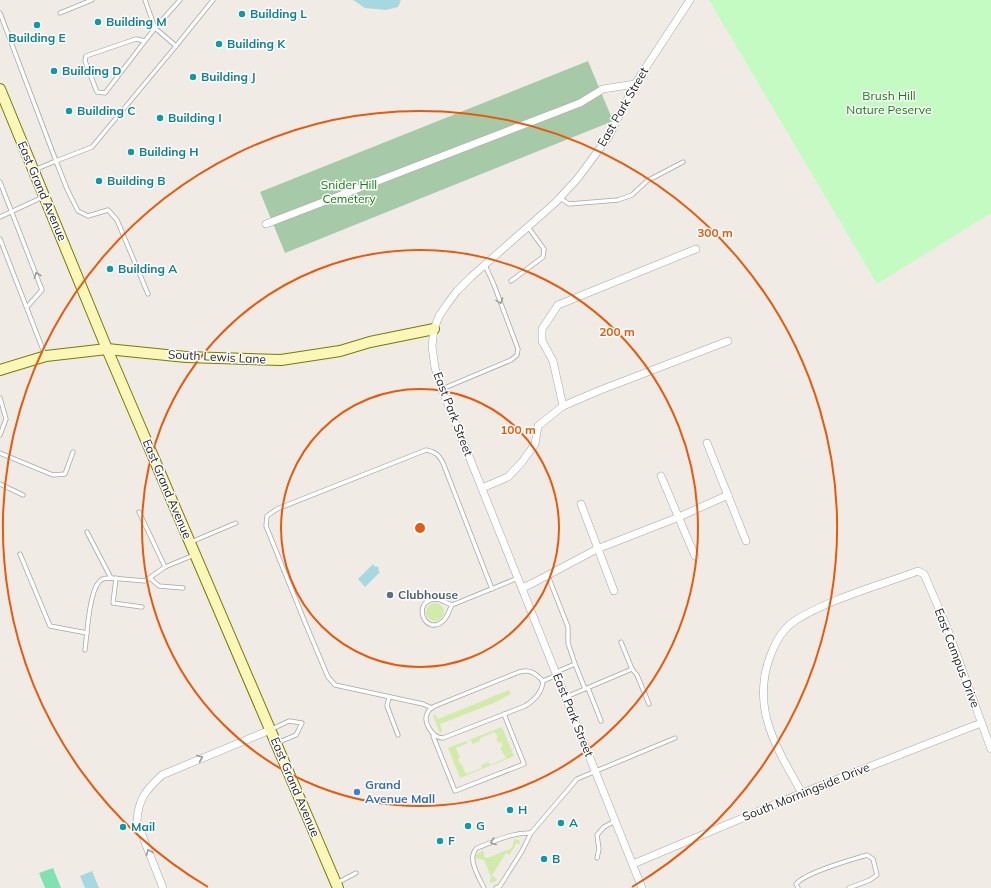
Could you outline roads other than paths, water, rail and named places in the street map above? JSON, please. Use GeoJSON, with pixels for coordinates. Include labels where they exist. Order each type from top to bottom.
{"type":"FeatureCollection","features":[{"type":"Feature","properties":{"kind":"street","name":"East Park Street"},"geometry":{"type":"LineString","coordinates":[[642,888],[442,389],[435,368],[432,346],[434,329],[439,316],[457,291],[560,198],[578,178],[609,136],[635,84],[690,0]]}},
{"type":"Feature","properties":{"kind":"street"},"geometry":{"type":"LineString","coordinates":[[266,224],[580,104],[603,89],[635,84]]}},
{"type":"Feature","properties":{"kind":"street","name":"East Grand Avenue"},"geometry":{"type":"LineString","coordinates":[[0,89],[107,349],[337,886]]}},
{"type":"Feature","properties":{"kind":"street"},"geometry":{"type":"LineString","coordinates":[[563,406],[553,361],[542,341],[542,329],[558,305],[696,249]]}},
{"type":"Feature","properties":{"kind":"street","name":"South Lewis Lane"},"geometry":{"type":"LineString","coordinates":[[0,370],[46,356],[107,349],[186,357],[282,360],[340,351],[370,342],[434,329]]}},
{"type":"Feature","properties":{"kind":"street"},"geometry":{"type":"LineString","coordinates":[[482,488],[508,476],[522,462],[535,444],[538,426],[563,406],[728,341]]}},
{"type":"Feature","properties":{"kind":"street"},"geometry":{"type":"LineString","coordinates":[[707,444],[746,540]]}},
{"type":"Feature","properties":{"kind":"street"},"geometry":{"type":"LineString","coordinates":[[661,476],[695,556]]}},
{"type":"Feature","properties":{"kind":"street"},"geometry":{"type":"LineString","coordinates":[[522,588],[548,576],[597,549],[679,517],[728,495]]}},
{"type":"Feature","properties":{"kind":"street"},"geometry":{"type":"LineString","coordinates":[[581,504],[614,591]]}},
{"type":"Feature","properties":{"kind":"street","name":"East Campus Drive"},"geometry":{"type":"LineString","coordinates":[[802,793],[779,753],[764,709],[762,694],[763,679],[775,644],[782,633],[795,621],[814,611],[851,595],[918,571],[924,574],[946,625],[991,748]]}},
{"type":"Feature","properties":{"kind":"street","name":"South Morningside Drive"},"geometry":{"type":"LineString","coordinates":[[633,864],[802,793],[981,723]]}},
{"type":"Feature","properties":{"kind":"street"},"geometry":{"type":"LineString","coordinates":[[164,888],[136,822],[137,811],[142,797],[150,786],[162,775],[270,730]]}},
{"type":"Feature","properties":{"kind":"lane"},"geometry":{"type":"LineString","coordinates":[[60,13],[92,0]]}},
{"type":"Feature","properties":{"kind":"lane"},"geometry":{"type":"LineString","coordinates":[[145,0],[155,28],[176,46]]}},
{"type":"Feature","properties":{"kind":"lane"},"geometry":{"type":"LineString","coordinates":[[145,41],[136,39],[86,56],[85,61],[97,92],[105,93],[145,41],[155,28],[180,0]]}},
{"type":"Feature","properties":{"kind":"lane"},"geometry":{"type":"LineString","coordinates":[[33,171],[92,147],[213,0]]}},
{"type":"Feature","properties":{"kind":"lane"},"geometry":{"type":"LineString","coordinates":[[0,13],[67,189],[78,211],[88,216],[108,210],[117,220],[148,294]]}},
{"type":"Feature","properties":{"kind":"lane"},"geometry":{"type":"LineString","coordinates":[[560,198],[568,204],[618,200],[632,195],[647,181],[683,162]]}},
{"type":"Feature","properties":{"kind":"lane"},"geometry":{"type":"LineString","coordinates":[[0,182],[42,290],[27,308]]}},
{"type":"Feature","properties":{"kind":"lane"},"geometry":{"type":"LineString","coordinates":[[0,217],[44,197]]}},
{"type":"Feature","properties":{"kind":"lane"},"geometry":{"type":"LineString","coordinates":[[511,281],[543,256],[544,249],[528,226]]}},
{"type":"Feature","properties":{"kind":"lane"},"geometry":{"type":"LineString","coordinates":[[0,239],[46,356]]}},
{"type":"Feature","properties":{"kind":"lane"},"geometry":{"type":"LineString","coordinates":[[442,389],[511,360],[517,354],[518,349],[513,334],[485,266]]}},
{"type":"Feature","properties":{"kind":"lane"},"geometry":{"type":"LineString","coordinates":[[0,398],[6,419],[0,435]]}},
{"type":"Feature","properties":{"kind":"lane"},"geometry":{"type":"LineString","coordinates":[[432,708],[423,704],[388,696],[335,686],[328,677],[266,526],[267,516],[277,509],[426,450],[434,451],[440,456],[443,463],[492,589]]}},
{"type":"Feature","properties":{"kind":"lane"},"geometry":{"type":"LineString","coordinates":[[0,453],[53,475],[65,474],[74,452]]}},
{"type":"Feature","properties":{"kind":"lane"},"geometry":{"type":"LineString","coordinates":[[0,484],[23,494]]}},
{"type":"Feature","properties":{"kind":"lane"},"geometry":{"type":"LineString","coordinates":[[139,512],[165,567]]}},
{"type":"Feature","properties":{"kind":"lane"},"geometry":{"type":"LineString","coordinates":[[190,543],[236,523]]}},
{"type":"Feature","properties":{"kind":"lane"},"geometry":{"type":"LineString","coordinates":[[87,532],[111,578]]}},
{"type":"Feature","properties":{"kind":"lane"},"geometry":{"type":"LineString","coordinates":[[20,554],[50,626],[87,633]]}},
{"type":"Feature","properties":{"kind":"lane"},"geometry":{"type":"LineString","coordinates":[[85,650],[90,608],[96,586],[100,580],[105,578],[116,578],[145,581],[165,567],[195,554]]}},
{"type":"Feature","properties":{"kind":"lane"},"geometry":{"type":"LineString","coordinates":[[548,576],[568,627],[568,643],[575,664],[601,721]]}},
{"type":"Feature","properties":{"kind":"lane"},"geometry":{"type":"LineString","coordinates":[[116,578],[113,602],[142,606]]}},
{"type":"Feature","properties":{"kind":"lane"},"geometry":{"type":"LineString","coordinates":[[150,578],[159,586],[183,588]]}},
{"type":"Feature","properties":{"kind":"lane"},"geometry":{"type":"LineString","coordinates":[[452,605],[446,617],[439,624],[433,625],[428,623],[422,616],[422,610],[428,601],[435,599],[452,605],[518,578]]}},
{"type":"Feature","properties":{"kind":"lane"},"geometry":{"type":"LineString","coordinates":[[621,642],[649,704]]}},
{"type":"Feature","properties":{"kind":"lane"},"geometry":{"type":"LineString","coordinates":[[432,734],[443,738],[526,706],[533,701],[540,692],[543,681],[575,664]]}},
{"type":"Feature","properties":{"kind":"lane"},"geometry":{"type":"LineString","coordinates":[[566,697],[632,669]]}},
{"type":"Feature","properties":{"kind":"lane"},"geometry":{"type":"LineString","coordinates":[[504,714],[524,764],[455,791],[428,726],[426,717],[428,712],[432,708],[522,671],[530,671],[543,681]]}},
{"type":"Feature","properties":{"kind":"lane"},"geometry":{"type":"LineString","coordinates":[[388,696],[387,706],[398,735]]}},
{"type":"Feature","properties":{"kind":"lane"},"geometry":{"type":"LineString","coordinates":[[270,730],[289,721],[302,723],[296,735],[276,744]]}},
{"type":"Feature","properties":{"kind":"lane"},"geometry":{"type":"LineString","coordinates":[[496,888],[500,886],[522,851],[531,833],[577,779],[675,738]]}},
{"type":"Feature","properties":{"kind":"lane"},"geometry":{"type":"LineString","coordinates":[[597,858],[599,845],[597,835],[604,827],[615,821]]}},
{"type":"Feature","properties":{"kind":"lane"},"geometry":{"type":"LineString","coordinates":[[484,888],[472,858],[473,852],[477,848],[521,832],[531,833]]}},
{"type":"Feature","properties":{"kind":"lane"},"geometry":{"type":"LineString","coordinates":[[798,888],[796,884],[800,879],[825,869],[867,855],[873,859],[877,875],[870,880],[849,888]]}},
{"type":"Feature","properties":{"kind":"lane"},"geometry":{"type":"LineString","coordinates":[[337,886],[356,873]]}},
{"type":"Feature","properties":{"kind":"water"},"geometry":{"type":"Polygon","coordinates":[[[353,0],[401,0],[398,7],[386,10],[365,8],[353,0]]]}},
{"type":"Feature","properties":{"kind":"water"},"geometry":{"type":"Polygon","coordinates":[[[373,564],[375,567],[376,566],[379,568],[378,570],[380,572],[365,587],[358,579],[373,564]]]}},
{"type":"Feature","properties":{"kind":"water"},"geometry":{"type":"Polygon","coordinates":[[[92,871],[99,888],[85,888],[80,876],[92,871]]]}},
{"type":"Feature","properties":{"kind":"place","name":"Building L"},"geometry":{"type":"Point","coordinates":[242,14]}},
{"type":"Feature","properties":{"kind":"place","name":"Building M"},"geometry":{"type":"Point","coordinates":[98,22]}},
{"type":"Feature","properties":{"kind":"place","name":"Building E"},"geometry":{"type":"Point","coordinates":[37,25]}},
{"type":"Feature","properties":{"kind":"place","name":"Building K"},"geometry":{"type":"Point","coordinates":[219,44]}},
{"type":"Feature","properties":{"kind":"place","name":"Building D"},"geometry":{"type":"Point","coordinates":[54,71]}},
{"type":"Feature","properties":{"kind":"place","name":"Building J"},"geometry":{"type":"Point","coordinates":[193,77]}},
{"type":"Feature","properties":{"kind":"place","name":"Building C"},"geometry":{"type":"Point","coordinates":[69,111]}},
{"type":"Feature","properties":{"kind":"place","name":"Building I"},"geometry":{"type":"Point","coordinates":[160,118]}},
{"type":"Feature","properties":{"kind":"place","name":"Building H"},"geometry":{"type":"Point","coordinates":[131,152]}},
{"type":"Feature","properties":{"kind":"place","name":"Building B"},"geometry":{"type":"Point","coordinates":[99,181]}},
{"type":"Feature","properties":{"kind":"place","name":"Building A"},"geometry":{"type":"Point","coordinates":[110,269]}},
{"type":"Feature","properties":{"kind":"place","name":"Clubhouse"},"geometry":{"type":"Point","coordinates":[390,595]}},
{"type":"Feature","properties":{"kind":"place","name":"Grand Avenue Mall"},"geometry":{"type":"Point","coordinates":[357,792]}},
{"type":"Feature","properties":{"kind":"place","name":"H"},"geometry":{"type":"Point","coordinates":[510,810]}},
{"type":"Feature","properties":{"kind":"place","name":"A"},"geometry":{"type":"Point","coordinates":[561,823]}},
{"type":"Feature","properties":{"kind":"place","name":"G"},"geometry":{"type":"Point","coordinates":[468,826]}},
{"type":"Feature","properties":{"kind":"place","name":"Mail"},"geometry":{"type":"Point","coordinates":[123,827]}},
{"type":"Feature","properties":{"kind":"place","name":"F"},"geometry":{"type":"Point","coordinates":[440,841]}},
{"type":"Feature","properties":{"kind":"place","name":"B"},"geometry":{"type":"Point","coordinates":[544,859]}},
{"type":"Feature","properties":{"kind":"park label","name":"Brush Hill Nature Peserve"},"geometry":{"type":"Point","coordinates":[889,103]}},
{"type":"Feature","properties":{"kind":"park label","name":"Snider Hill Cemetery"},"geometry":{"type":"Point","coordinates":[349,192]}}]}
